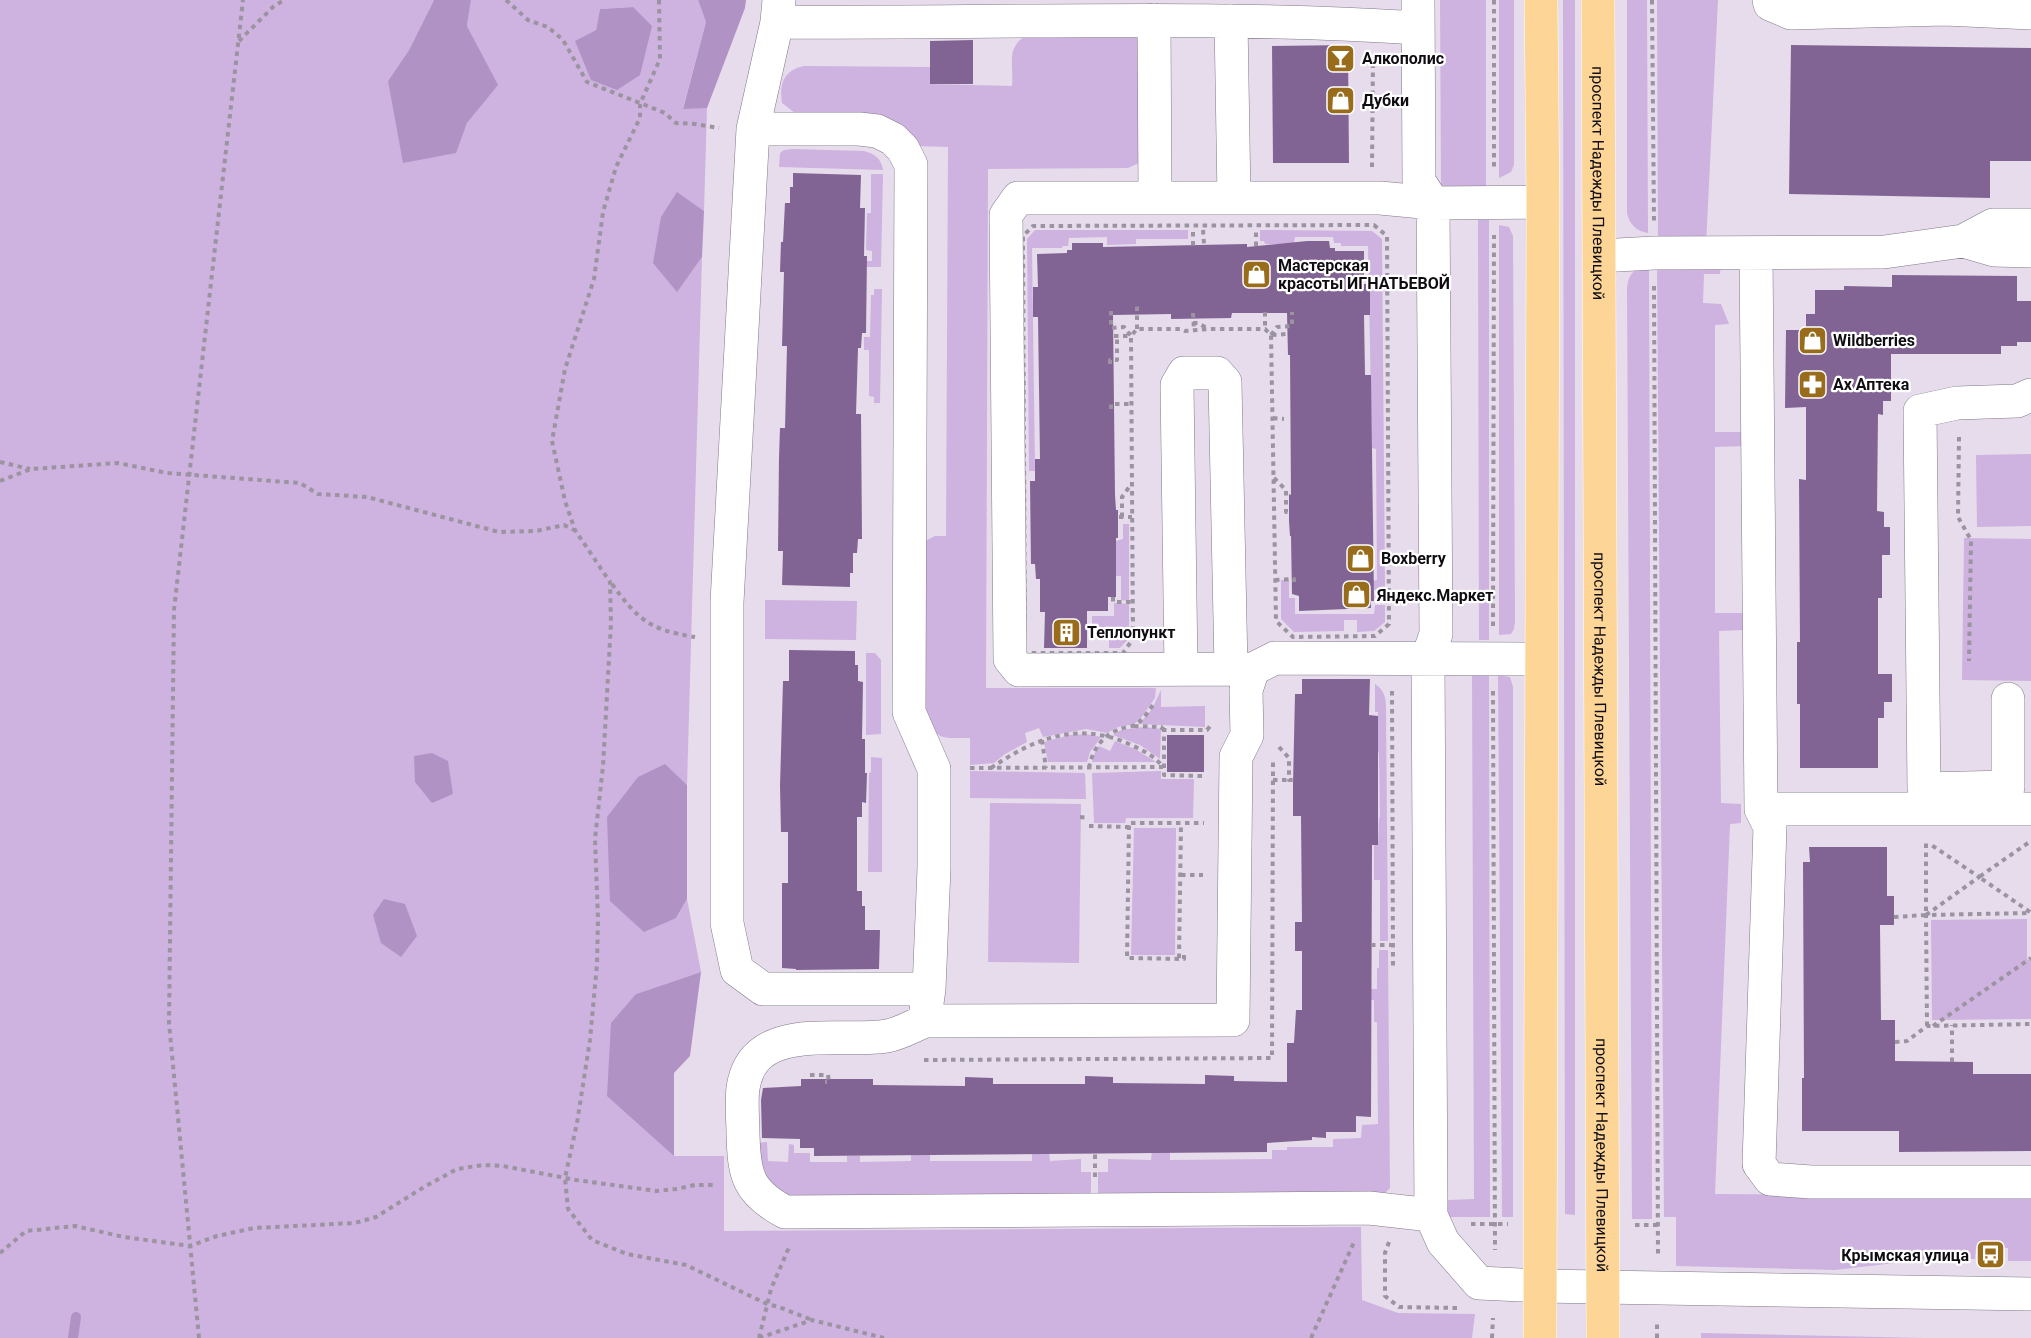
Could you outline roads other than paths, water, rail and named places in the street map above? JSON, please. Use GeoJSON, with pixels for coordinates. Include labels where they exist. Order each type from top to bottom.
{"type":"FeatureCollection","features":[{"type":"Feature","properties":{"kind":"main road"},"geometry":{"type":"LineString","coordinates":[[1540,1338],[1543,202],[1541,0]]}},
{"type":"Feature","properties":{"kind":"main road","name":"проспект Надежды Плевицкой"},"geometry":{"type":"LineString","coordinates":[[1598,0],[1603,1338]]}},
{"type":"Feature","properties":{"kind":"street"},"geometry":{"type":"LineString","coordinates":[[1769,0],[1770,3],[1791,13],[1945,5],[2031,13]]}},
{"type":"Feature","properties":{"kind":"street"},"geometry":{"type":"LineString","coordinates":[[929,989],[763,988],[736,970],[727,923],[727,602],[753,129],[778,11],[1174,13],[1231,21],[1371,25],[1418,14],[1419,181],[1432,203],[1436,634],[1428,657],[1431,1215],[1443,1242],[1479,1282],[1540,1286],[2031,1294]]}},
{"type":"Feature","properties":{"kind":"street"},"geometry":{"type":"LineString","coordinates":[[1155,198],[1174,13]]}},
{"type":"Feature","properties":{"kind":"street"},"geometry":{"type":"LineString","coordinates":[[1231,21],[1234,198]]}},
{"type":"Feature","properties":{"kind":"street"},"geometry":{"type":"LineString","coordinates":[[753,129],[877,131],[893,139],[903,149],[910,165],[909,712],[934,769],[934,868],[929,989],[925,1021]]}},
{"type":"Feature","properties":{"kind":"street"},"geometry":{"type":"LineString","coordinates":[[1541,659],[1392,657],[1181,669],[1019,670],[1010,659],[1006,215],[1018,198],[1380,198],[1432,203],[1543,202]]}},
{"type":"Feature","properties":{"kind":"street"},"geometry":{"type":"LineString","coordinates":[[1599,256],[1654,253],[1884,252],[1963,241],[1993,225],[2031,225]]}},
{"type":"Feature","properties":{"kind":"street"},"geometry":{"type":"LineString","coordinates":[[1963,241],[1994,250],[2031,251]]}},
{"type":"Feature","properties":{"kind":"street"},"geometry":{"type":"LineString","coordinates":[[1756,253],[1761,809],[1770,827],[1759,1164],[1770,1179],[1811,1182],[2031,1182]]}},
{"type":"Feature","properties":{"kind":"street"},"geometry":{"type":"LineString","coordinates":[[1181,669],[1177,385],[1185,373],[1217,373],[1225,382],[1253,665],[1246,690],[1247,735],[1236,757],[1233,1020],[925,1021],[888,1036],[805,1038],[772,1046],[751,1064],[743,1088],[743,1150],[746,1173],[755,1190],[767,1202],[785,1212],[1369,1208],[1431,1215]]}},
{"type":"Feature","properties":{"kind":"street"},"geometry":{"type":"LineString","coordinates":[[2008,699],[2008,787],[1924,789],[1920,411],[1957,403],[2017,401],[2031,395]]}},
{"type":"Feature","properties":{"kind":"street"},"geometry":{"type":"LineString","coordinates":[[1761,809],[2031,809]]}},
{"type":"Feature","properties":{"kind":"waterway"},"geometry":{"type":"LineString","coordinates":[[73,1338],[76,1317]]}},
{"type":"Feature","properties":{"kind":"place","name":"Алкополис"},"geometry":{"type":"Point","coordinates":[1341,58]}},
{"type":"Feature","properties":{"kind":"place","name":"Дубки"},"geometry":{"type":"Point","coordinates":[1341,100]}},
{"type":"Feature","properties":{"kind":"place","name":"Мастерская красоты ИГНАТЬЕВОЙ"},"geometry":{"type":"Point","coordinates":[1257,274]}},
{"type":"Feature","properties":{"kind":"place","name":"Wildberries"},"geometry":{"type":"Point","coordinates":[1812,340]}},
{"type":"Feature","properties":{"kind":"place","name":"Ах Аптека"},"geometry":{"type":"Point","coordinates":[1812,384]}},
{"type":"Feature","properties":{"kind":"place","name":"Boxberry"},"geometry":{"type":"Point","coordinates":[1360,558]}},
{"type":"Feature","properties":{"kind":"place","name":"Яндекс.Маркет"},"geometry":{"type":"Point","coordinates":[1356,595]}},
{"type":"Feature","properties":{"kind":"place","name":"Теплопункт"},"geometry":{"type":"Point","coordinates":[1066,632]}},
{"type":"Feature","properties":{"kind":"place","name":"Крымская улица"},"geometry":{"type":"Point","coordinates":[1990,1255]}}]}
